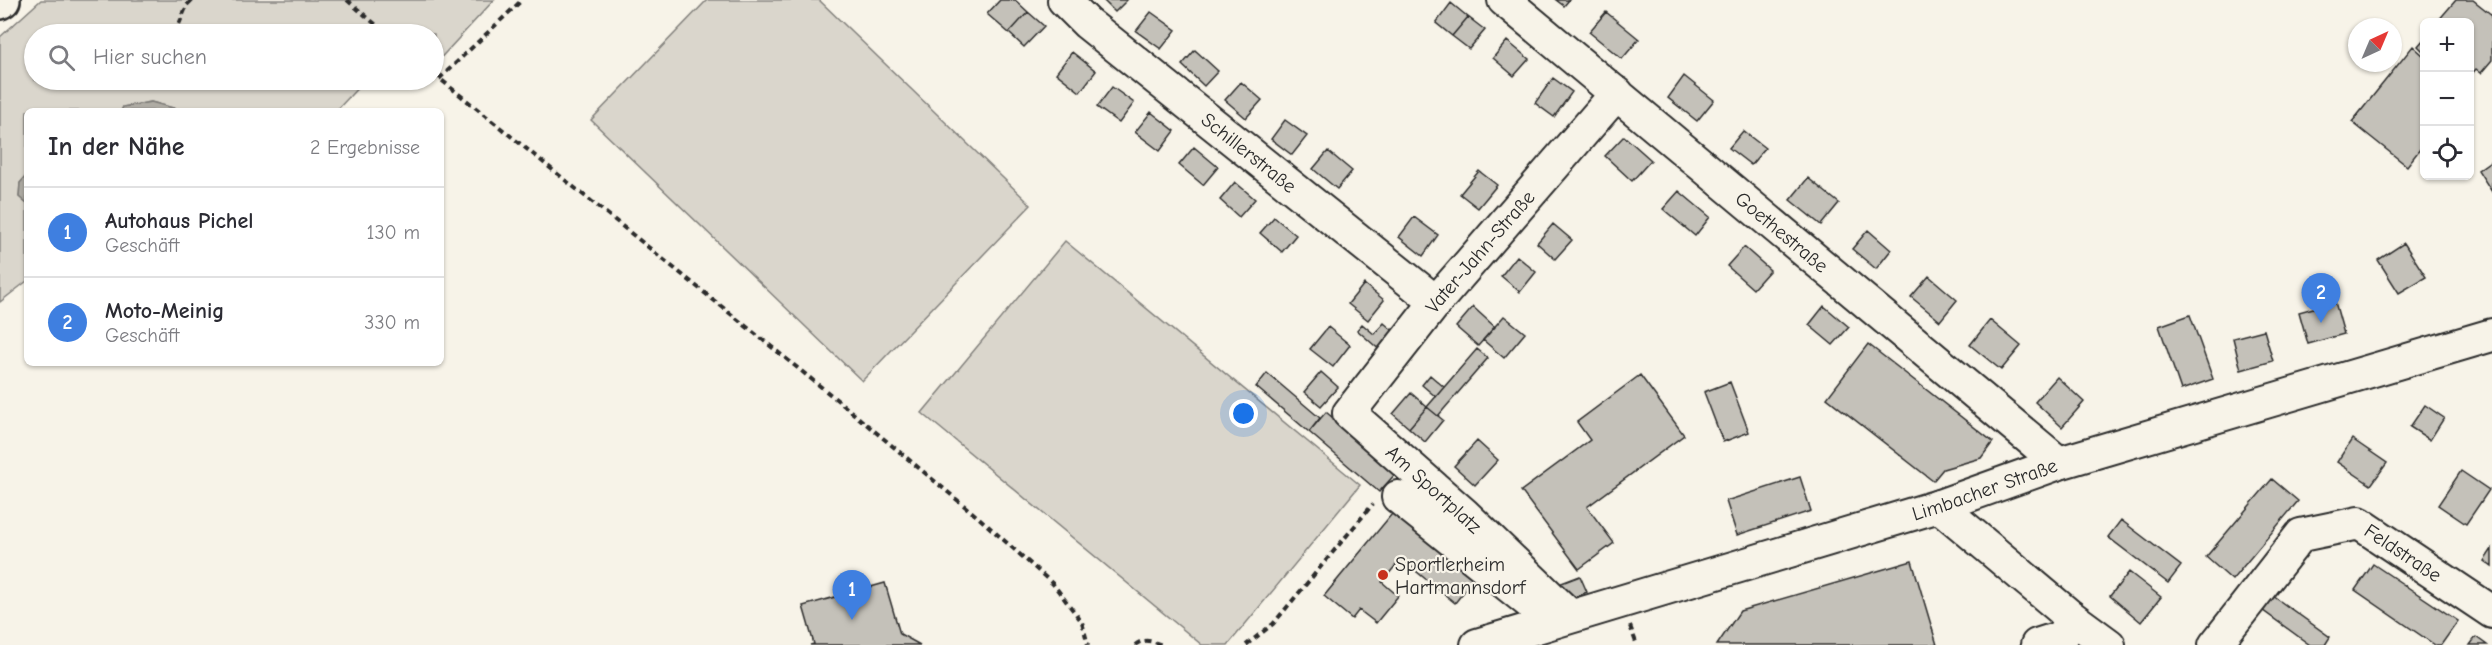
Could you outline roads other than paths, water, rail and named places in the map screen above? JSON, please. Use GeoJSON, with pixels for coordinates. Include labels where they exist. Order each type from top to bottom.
{"type":"FeatureCollection","features":[{"type":"Feature","properties":{"kind":"street","name":"Schillerstraße"},"geometry":{"type":"LineString","coordinates":[[1064,0],[1087,23],[1436,302]]}},
{"type":"Feature","properties":{"kind":"street","name":"Goethestraße"},"geometry":{"type":"LineString","coordinates":[[1504,0],[2059,463]]}},
{"type":"Feature","properties":{"kind":"street","name":"Vater-Jahn-Straße"},"geometry":{"type":"LineString","coordinates":[[1349,413],[1436,302],[1617,93]]}},
{"type":"Feature","properties":{"kind":"street","name":"Limbacher Straße"},"geometry":{"type":"LineString","coordinates":[[1477,645],[1939,506],[2059,463],[2492,335]]}},
{"type":"Feature","properties":{"kind":"street","name":"Am Sportplatz"},"geometry":{"type":"LineString","coordinates":[[1349,413],[1464,514],[1562,619]]}},
{"type":"Feature","properties":{"kind":"street"},"geometry":{"type":"LineString","coordinates":[[1398,498],[1562,619]]}},
{"type":"Feature","properties":{"kind":"street"},"geometry":{"type":"LineString","coordinates":[[1939,506],[2071,617],[2109,645]]}},
{"type":"Feature","properties":{"kind":"street","name":"Feldstraße"},"geometry":{"type":"LineString","coordinates":[[2215,645],[2301,535],[2359,523],[2492,612]]}},
{"type":"Feature","properties":{"kind":"street"},"geometry":{"type":"LineString","coordinates":[[2037,645],[2062,637],[2071,617]]}},
{"type":"Feature","properties":{"kind":"place","name":"Moto-Meinig"},"geometry":{"type":"Point","coordinates":[2321,323]}},
{"type":"Feature","properties":{"kind":"place","name":"Sportlerheim Hartmannsdorf"},"geometry":{"type":"Point","coordinates":[1383,575]}},
{"type":"Feature","properties":{"kind":"place","name":"Autohaus Pichel"},"geometry":{"type":"Point","coordinates":[852,620]}}]}
